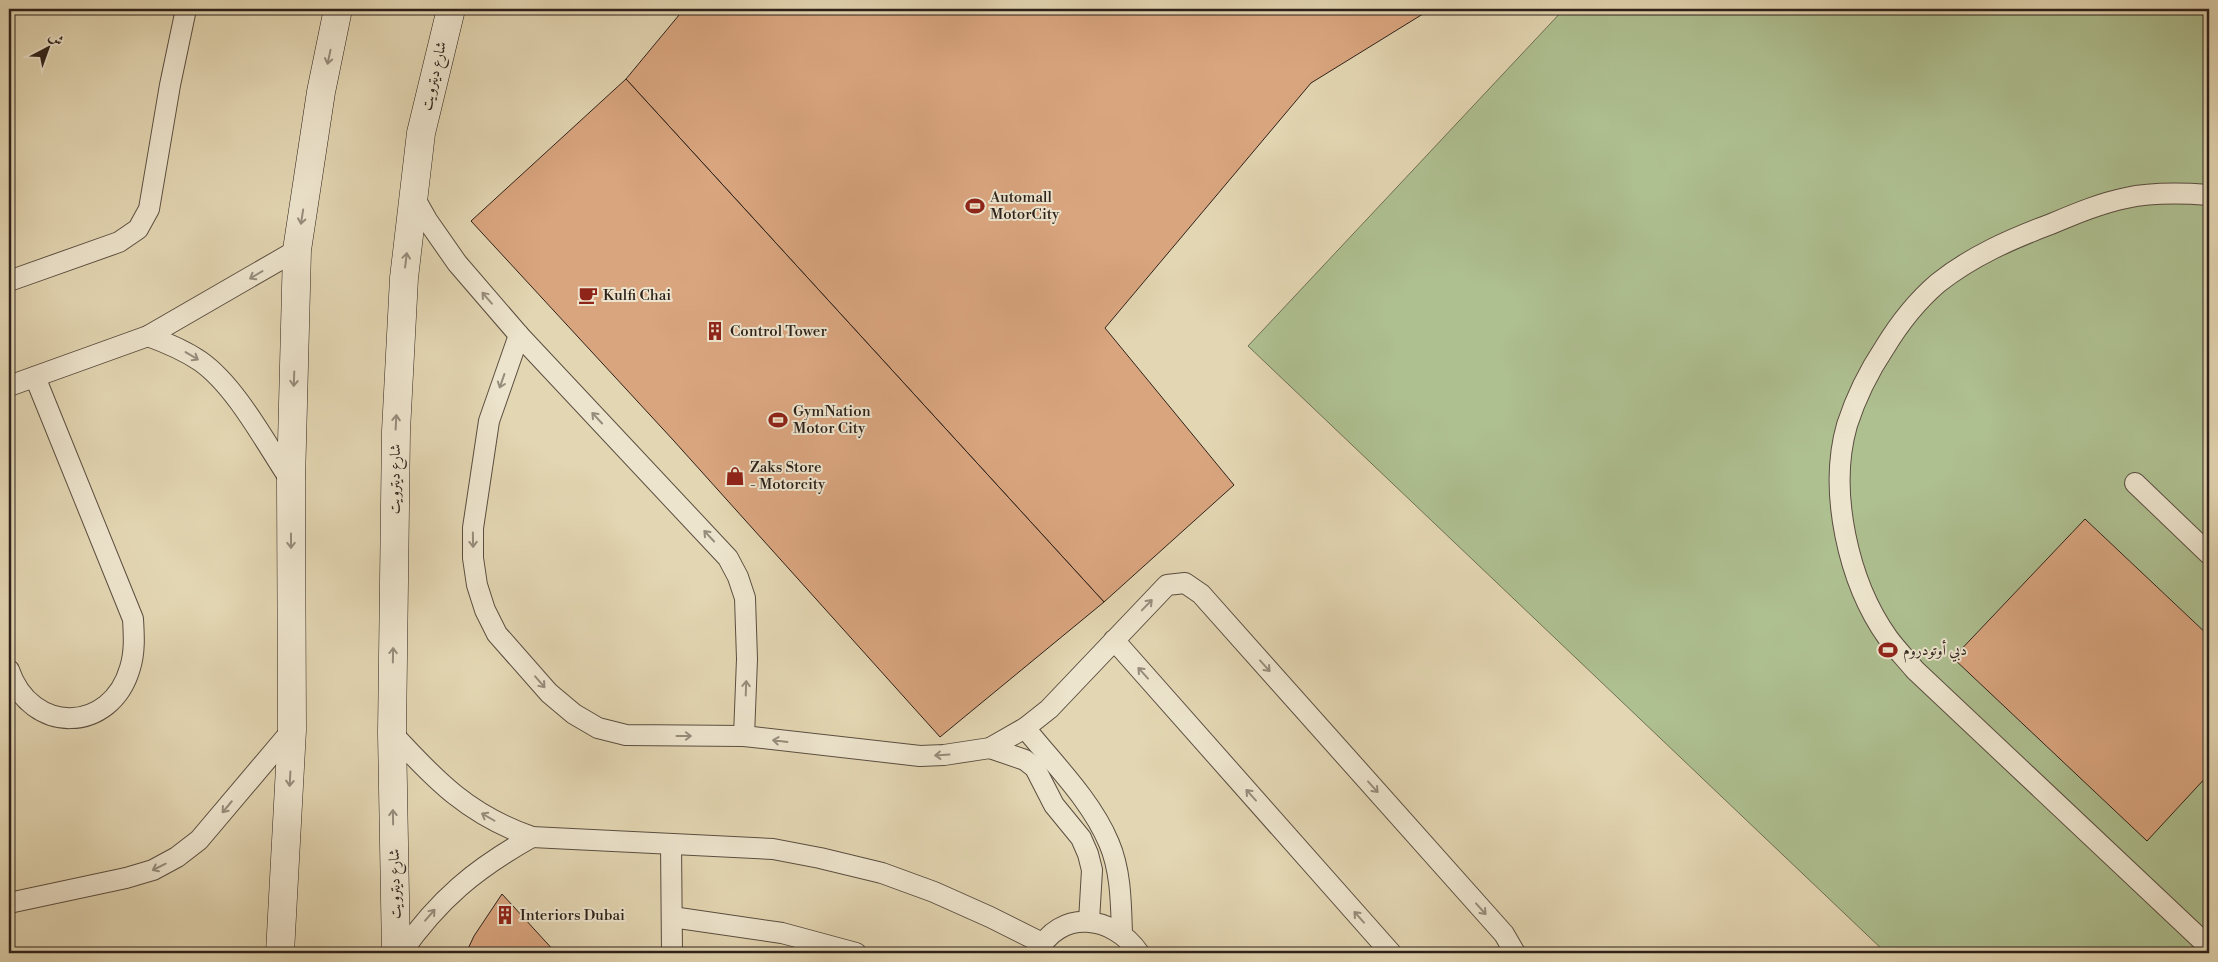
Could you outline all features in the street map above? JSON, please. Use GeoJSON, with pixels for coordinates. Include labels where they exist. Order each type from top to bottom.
{"type":"FeatureCollection","features":[{"type":"Feature","properties":{"kind":"street"},"geometry":{"type":"LineString","coordinates":[[280,953],[292,730],[291,481],[297,250],[322,92],[338,9]]}},
{"type":"Feature","properties":{"kind":"street","name":"شارع ديترويت"},"geometry":{"type":"LineString","coordinates":[[396,953],[392,732],[396,431],[404,278],[421,133],[451,9]]}},
{"type":"Feature","properties":{"kind":"lane"},"geometry":{"type":"LineString","coordinates":[[9,281],[119,242],[138,229],[145,220],[149,209],[170,85],[186,9]]}},
{"type":"Feature","properties":{"kind":"lane"},"geometry":{"type":"LineString","coordinates":[[2209,195],[2180,193],[2126,198],[2081,212],[1984,252],[1938,284],[1899,324],[1867,374],[1847,426],[1840,478],[1843,522],[1852,563],[1867,602],[1888,638],[1915,670],[2209,947]]}},
{"type":"Feature","properties":{"kind":"lane"},"geometry":{"type":"LineString","coordinates":[[414,198],[457,263],[519,335],[728,558],[738,576],[745,598],[747,659],[744,736]]}},
{"type":"Feature","properties":{"kind":"lane"},"geometry":{"type":"LineString","coordinates":[[9,386],[148,336],[297,250]]}},
{"type":"Feature","properties":{"kind":"lane"},"geometry":{"type":"LineString","coordinates":[[519,335],[489,421],[473,528],[473,558],[477,585],[485,610],[497,634],[549,693],[574,714],[598,728],[626,735],[744,736],[920,756],[944,755],[990,748],[1025,728],[1049,709],[1166,585],[1185,583],[1194,587],[1504,934],[1515,953]]}},
{"type":"Feature","properties":{"kind":"lane"},"geometry":{"type":"LineString","coordinates":[[148,336],[176,346],[201,362],[224,382],[291,481]]}},
{"type":"Feature","properties":{"kind":"lane"},"geometry":{"type":"LineString","coordinates":[[9,670],[14,684],[29,704],[51,717],[76,718],[100,710],[118,692],[130,669],[134,644],[133,619],[35,377]]}},
{"type":"Feature","properties":{"kind":"lane"},"geometry":{"type":"LineString","coordinates":[[2135,483],[2209,554]]}},
{"type":"Feature","properties":{"kind":"lane"},"geometry":{"type":"LineString","coordinates":[[1114,640],[1391,953]]}},
{"type":"Feature","properties":{"kind":"lane"},"geometry":{"type":"LineString","coordinates":[[1025,728],[1097,818],[1110,844],[1117,870],[1121,897],[1122,934]]}},
{"type":"Feature","properties":{"kind":"lane"},"geometry":{"type":"LineString","coordinates":[[9,903],[126,878],[153,870],[177,857],[199,840],[292,730]]}},
{"type":"Feature","properties":{"kind":"lane"},"geometry":{"type":"LineString","coordinates":[[392,732],[425,769],[450,791],[504,827],[532,837],[773,849],[882,873],[934,892],[990,917],[1040,948],[1056,931],[1071,924],[1089,922],[1107,925],[1122,934],[1139,953]]}},
{"type":"Feature","properties":{"kind":"lane"},"geometry":{"type":"LineString","coordinates":[[990,748],[1025,760],[1035,768],[1054,805],[1081,838],[1092,870],[1089,922]]}},
{"type":"Feature","properties":{"kind":"lane"},"geometry":{"type":"LineString","coordinates":[[401,953],[417,929],[442,901],[470,876],[500,855],[532,837]]}},
{"type":"Feature","properties":{"kind":"lane"},"geometry":{"type":"LineString","coordinates":[[672,844],[672,953]]}},
{"type":"Feature","properties":{"kind":"lane"},"geometry":{"type":"LineString","coordinates":[[672,917],[782,933],[856,953]]}},
{"type":"Feature","properties":{"kind":"green space","name":"دبي أوتودروم"},"geometry":{"type":"Polygon","coordinates":[[[1564,9],[2209,9],[2209,953],[1886,953],[1248,346],[1564,9]]]}},
{"type":"Feature","properties":{"kind":"building","name":"Automall MotorCity"},"geometry":{"type":"Polygon","coordinates":[[[684,9],[1431,9],[1311,83],[1105,328],[1234,485],[1104,602],[626,79],[684,9]]]}},
{"type":"Feature","properties":{"kind":"building","name":"Control Tower"},"geometry":{"type":"Polygon","coordinates":[[[626,79],[1104,602],[940,737],[674,441],[471,221],[626,79]]]}},
{"type":"Feature","properties":{"kind":"building"},"geometry":{"type":"Polygon","coordinates":[[[2085,519],[2209,636],[2209,774],[2147,841],[1953,658],[2085,519]]]}},
{"type":"Feature","properties":{"kind":"building","name":"Interiors Dubai"},"geometry":{"type":"Polygon","coordinates":[[[502,894],[556,953],[466,953],[474,936],[502,894]]]}},
{"type":"Feature","properties":{"kind":"building"},"geometry":{"type":"Polygon","coordinates":[[[2209,900],[2209,911],[2204,906],[2209,900]]]}},
{"type":"Feature","properties":{"kind":"place","name":"Automall MotorCity"},"geometry":{"type":"Point","coordinates":[975,206]}},
{"type":"Feature","properties":{"kind":"place","name":"Kulfi Chai"},"geometry":{"type":"Point","coordinates":[588,295]}},
{"type":"Feature","properties":{"kind":"place","name":"Control Tower"},"geometry":{"type":"Point","coordinates":[715,331]}},
{"type":"Feature","properties":{"kind":"place","name":"GymNation Motor City"},"geometry":{"type":"Point","coordinates":[778,420]}},
{"type":"Feature","properties":{"kind":"place","name":"Zaks Store - Motorcity"},"geometry":{"type":"Point","coordinates":[735,476]}},
{"type":"Feature","properties":{"kind":"place","name":"دبي أوتودروم"},"geometry":{"type":"Point","coordinates":[1888,650]}},
{"type":"Feature","properties":{"kind":"place","name":"Interiors Dubai"},"geometry":{"type":"Point","coordinates":[505,915]}}]}
